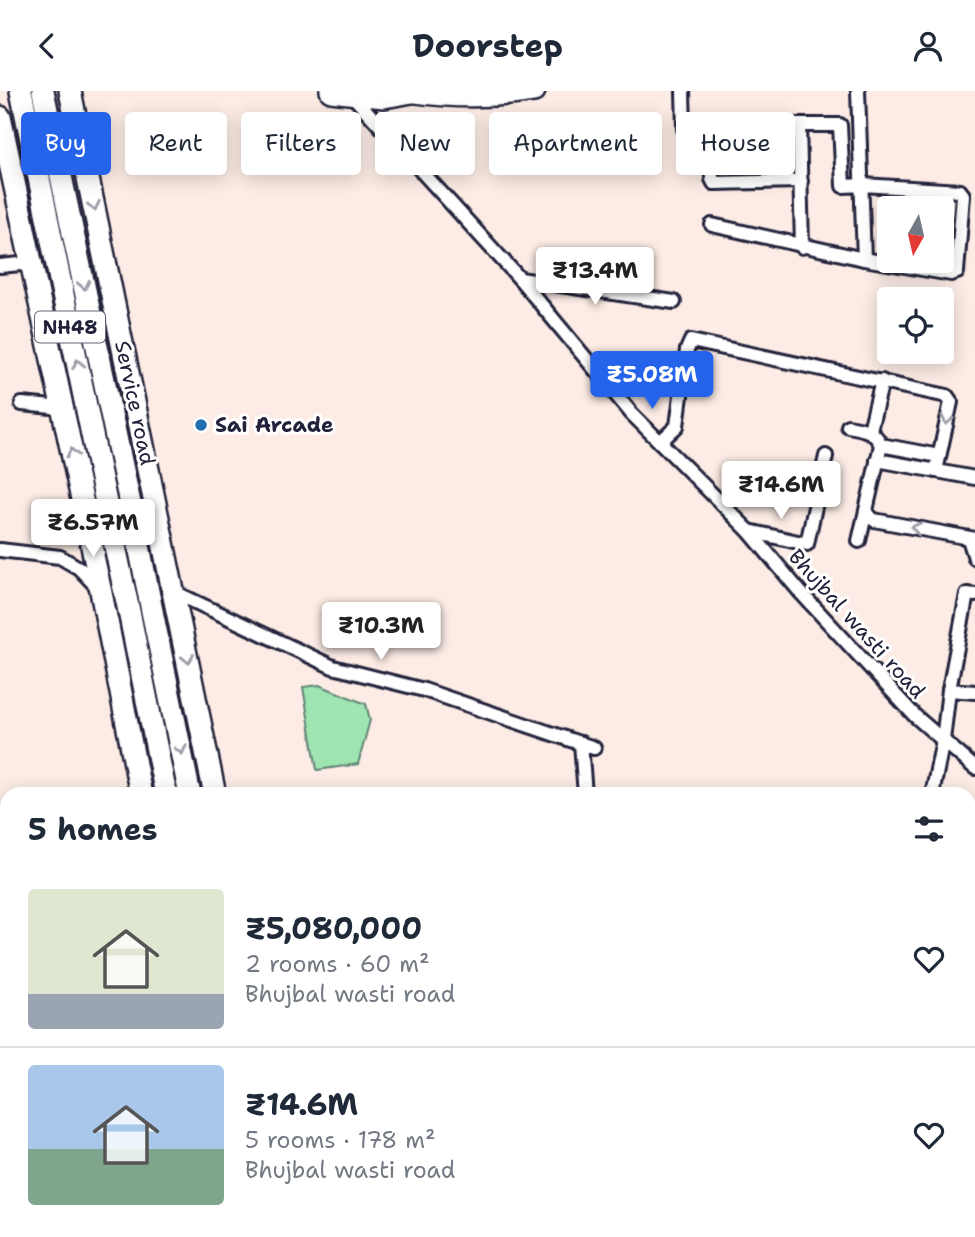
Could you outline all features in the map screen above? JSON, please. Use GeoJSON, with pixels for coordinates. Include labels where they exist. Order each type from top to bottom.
{"type":"FeatureCollection","features":[{"type":"Feature","properties":{"kind":"main road","name":"NH48"},"geometry":{"type":"LineString","coordinates":[[21,91],[164,787]]}},
{"type":"Feature","properties":{"kind":"main road","name":"NH48"},"geometry":{"type":"LineString","coordinates":[[43,91],[188,787]]}},
{"type":"Feature","properties":{"kind":"main road","name":"Service road"},"geometry":{"type":"LineString","coordinates":[[70,91],[213,787]]}},
{"type":"Feature","properties":{"kind":"main road"},"geometry":{"type":"LineString","coordinates":[[341,92],[384,97],[410,91],[475,96],[534,91]]}},
{"type":"Feature","properties":{"kind":"main road"},"geometry":{"type":"LineString","coordinates":[[0,117],[101,591],[139,787]]}},
{"type":"Feature","properties":{"kind":"main road"},"geometry":{"type":"LineString","coordinates":[[101,591],[109,584],[163,582],[174,592]]}},
{"type":"Feature","properties":{"kind":"street"},"geometry":{"type":"LineString","coordinates":[[683,91],[684,112]]}},
{"type":"Feature","properties":{"kind":"street"},"geometry":{"type":"LineString","coordinates":[[858,91],[864,259]]}},
{"type":"Feature","properties":{"kind":"street","name":"Bhujbal wasti road"},"geometry":{"type":"LineString","coordinates":[[341,92],[520,279],[632,414],[749,530],[801,593],[866,664],[915,716],[975,768]]}},
{"type":"Feature","properties":{"kind":"street"},"geometry":{"type":"LineString","coordinates":[[712,225],[864,259],[951,274],[957,272],[963,195],[955,190],[843,186],[841,125],[795,125]]}},
{"type":"Feature","properties":{"kind":"street"},"geometry":{"type":"LineString","coordinates":[[799,125],[802,247]]}},
{"type":"Feature","properties":{"kind":"street"},"geometry":{"type":"LineString","coordinates":[[712,175],[714,183],[800,181]]}},
{"type":"Feature","properties":{"kind":"street"},"geometry":{"type":"LineString","coordinates":[[0,266],[31,263]]}},
{"type":"Feature","properties":{"kind":"street"},"geometry":{"type":"LineString","coordinates":[[520,279],[674,303]]}},
{"type":"Feature","properties":{"kind":"street"},"geometry":{"type":"LineString","coordinates":[[660,442],[677,426],[687,350],[691,341],[947,395],[951,403],[936,471]]}},
{"type":"Feature","properties":{"kind":"street"},"geometry":{"type":"LineString","coordinates":[[870,431],[882,381]]}},
{"type":"Feature","properties":{"kind":"street"},"geometry":{"type":"LineString","coordinates":[[22,404],[62,408]]}},
{"type":"Feature","properties":{"kind":"street"},"geometry":{"type":"LineString","coordinates":[[848,426],[870,431],[877,436],[881,445],[859,541]]}},
{"type":"Feature","properties":{"kind":"street"},"geometry":{"type":"LineString","coordinates":[[881,445],[939,456]]}},
{"type":"Feature","properties":{"kind":"street"},"geometry":{"type":"LineString","coordinates":[[749,530],[807,544],[826,456]]}},
{"type":"Feature","properties":{"kind":"street"},"geometry":{"type":"LineString","coordinates":[[877,460],[975,478]]}},
{"type":"Feature","properties":{"kind":"street"},"geometry":{"type":"LineString","coordinates":[[866,513],[874,520],[972,539],[975,558]]}},
{"type":"Feature","properties":{"kind":"street"},"geometry":{"type":"LineString","coordinates":[[0,550],[60,557],[79,568],[101,591]]}},
{"type":"Feature","properties":{"kind":"street"},"geometry":{"type":"LineString","coordinates":[[174,592],[333,667],[424,690],[594,748]]}},
{"type":"Feature","properties":{"kind":"street"},"geometry":{"type":"LineString","coordinates":[[934,787],[967,594],[975,595]]}},
{"type":"Feature","properties":{"kind":"street"},"geometry":{"type":"LineString","coordinates":[[949,690],[975,692]]}},
{"type":"Feature","properties":{"kind":"street"},"geometry":{"type":"LineString","coordinates":[[581,743],[584,787]]}},
{"type":"Feature","properties":{"kind":"green space"},"geometry":{"type":"Polygon","coordinates":[[[319,685],[366,704],[370,720],[358,764],[317,770],[303,687],[319,685]]]}},
{"type":"Feature","properties":{"kind":"place","name":"Sai Arcade"},"geometry":{"type":"Point","coordinates":[201,425]}}]}
